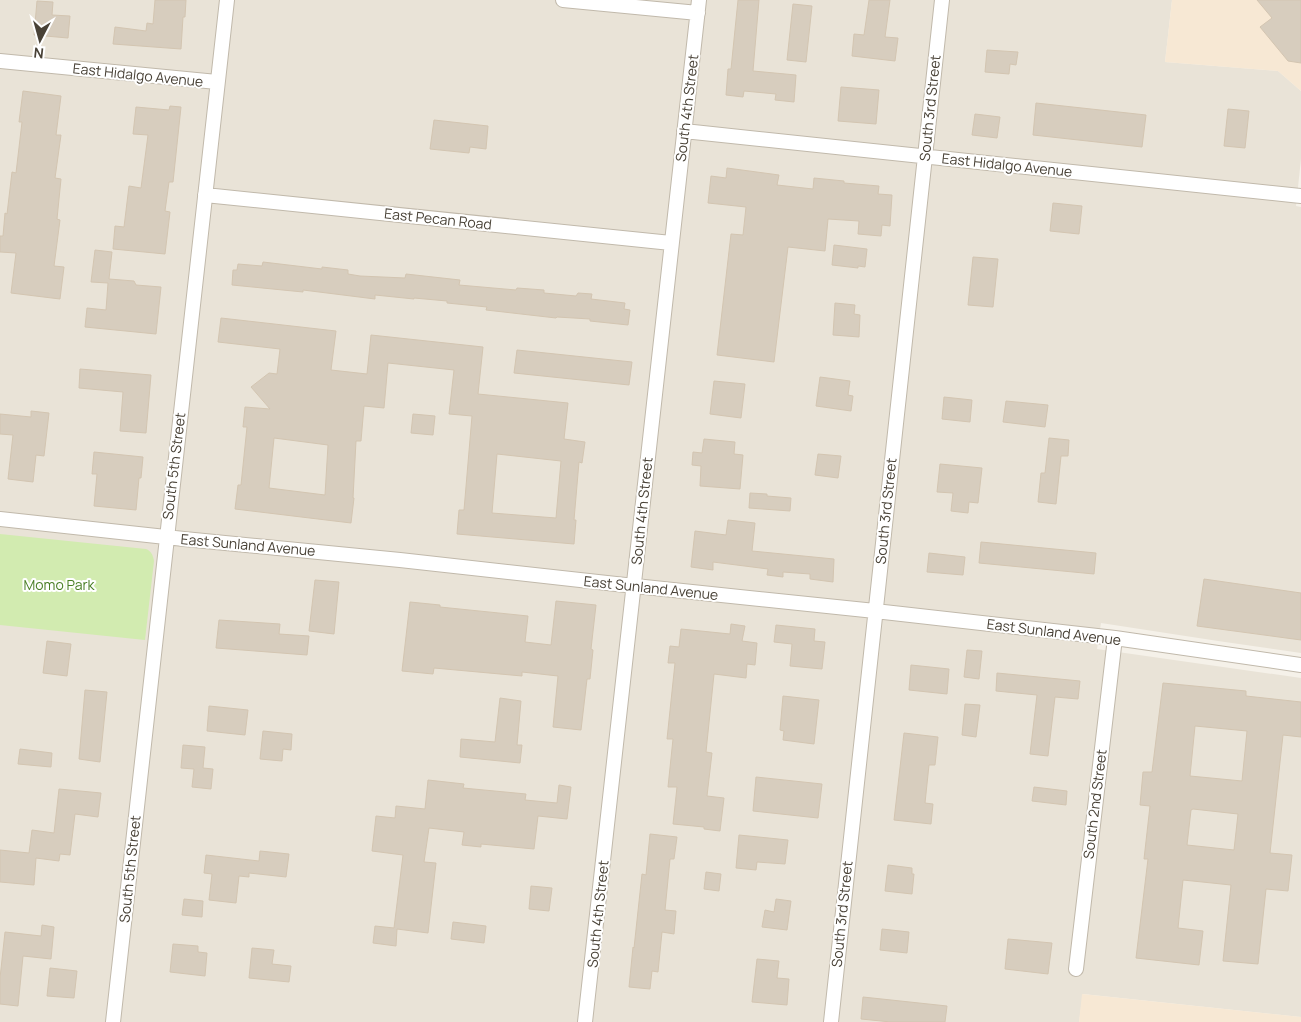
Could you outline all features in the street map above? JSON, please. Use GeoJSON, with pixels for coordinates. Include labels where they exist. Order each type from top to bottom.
{"type":"FeatureCollection","features":[{"type":"Feature","properties":{"kind":"street","name":"South 5th Street"},"geometry":{"type":"LineString","coordinates":[[113,1022],[227,0]]}},
{"type":"Feature","properties":{"kind":"street"},"geometry":{"type":"LineString","coordinates":[[563,0],[698,7]]}},
{"type":"Feature","properties":{"kind":"street","name":"South 3rd Street"},"geometry":{"type":"LineString","coordinates":[[831,1022],[942,0]]}},
{"type":"Feature","properties":{"kind":"street","name":"South 4th Street"},"geometry":{"type":"LineString","coordinates":[[585,1022],[698,7]]}},
{"type":"Feature","properties":{"kind":"street","name":"East Hidalgo Avenue"},"geometry":{"type":"LineString","coordinates":[[0,61],[217,82]]}},
{"type":"Feature","properties":{"kind":"street","name":"East Hidalgo Avenue"},"geometry":{"type":"LineString","coordinates":[[684,131],[1301,196]]}},
{"type":"Feature","properties":{"kind":"street","name":"East Pecan Road"},"geometry":{"type":"LineString","coordinates":[[205,195],[672,243]]}},
{"type":"Feature","properties":{"kind":"street","name":"East Sunland Avenue"},"geometry":{"type":"LineString","coordinates":[[0,520],[400,560],[875,611],[1115,638],[1301,665]]}},
{"type":"Feature","properties":{"kind":"street","name":"South 2nd Street"},"geometry":{"type":"LineString","coordinates":[[1076,970],[1115,638]]}},
{"type":"Feature","properties":{"kind":"shaded area"},"geometry":{"type":"Polygon","coordinates":[[[0,0],[1172,0],[1165,62],[1278,71],[1301,91],[1301,159],[1296,206],[1301,207],[1301,653],[1101,623],[1097,649],[1301,678],[1301,1017],[1083,994],[1079,1022],[0,1022],[0,0]]]}},
{"type":"Feature","properties":{"kind":"shaded area"},"geometry":{"type":"Polygon","coordinates":[[[1172,0],[1301,0],[1301,91],[1278,71],[1165,62],[1172,0]]]}},
{"type":"Feature","properties":{"kind":"shaded area"},"geometry":{"type":"Polygon","coordinates":[[[1082,994],[1301,1017],[1301,1022],[1079,1022],[1082,994]]]}},
{"type":"Feature","properties":{"kind":"green space","name":"Momo Park"},"geometry":{"type":"Polygon","coordinates":[[[0,534],[146,549],[149,551],[154,561],[145,640],[0,625],[0,534]]]}},
{"type":"Feature","properties":{"kind":"building"},"geometry":{"type":"Polygon","coordinates":[[[155,0],[186,0],[181,49],[113,44],[115,27],[146,31],[147,23],[153,24],[155,0]]]}},
{"type":"Feature","properties":{"kind":"building"},"geometry":{"type":"Polygon","coordinates":[[[738,0],[759,0],[753,71],[796,75],[794,102],[775,100],[776,94],[744,91],[743,97],[726,95],[728,69],[731,69],[738,0]]]}},
{"type":"Feature","properties":{"kind":"building"},"geometry":{"type":"Polygon","coordinates":[[[869,0],[890,0],[885,37],[898,38],[895,61],[852,56],[854,34],[864,35],[869,0]]]}},
{"type":"Feature","properties":{"kind":"building"},"geometry":{"type":"Polygon","coordinates":[[[1257,0],[1301,0],[1301,63],[1288,61],[1260,27],[1272,18],[1257,0]]]}},
{"type":"Feature","properties":{"kind":"building"},"geometry":{"type":"Polygon","coordinates":[[[37,1],[53,2],[52,15],[70,16],[68,38],[34,35],[37,1]]]}},
{"type":"Feature","properties":{"kind":"building"},"geometry":{"type":"Polygon","coordinates":[[[793,4],[812,6],[806,62],[787,60],[793,4]]]}},
{"type":"Feature","properties":{"kind":"building"},"geometry":{"type":"Polygon","coordinates":[[[987,50],[1018,52],[1016,65],[1010,64],[1009,74],[985,72],[987,50]]]}},
{"type":"Feature","properties":{"kind":"building"},"geometry":{"type":"Polygon","coordinates":[[[841,87],[879,90],[876,124],[838,121],[841,87]]]}},
{"type":"Feature","properties":{"kind":"building"},"geometry":{"type":"Polygon","coordinates":[[[23,91],[61,96],[56,135],[61,135],[55,178],[61,179],[57,219],[60,220],[54,266],[64,267],[60,299],[11,293],[16,253],[0,252],[0,236],[3,236],[12,172],[16,173],[22,122],[19,122],[23,91]]]}},
{"type":"Feature","properties":{"kind":"building"},"geometry":{"type":"Polygon","coordinates":[[[1036,103],[1146,115],[1142,147],[1033,135],[1036,103]]]}},
{"type":"Feature","properties":{"kind":"building"},"geometry":{"type":"Polygon","coordinates":[[[170,106],[181,107],[173,182],[169,182],[165,211],[170,212],[165,254],[113,249],[115,226],[124,227],[129,186],[141,188],[148,135],[133,134],[136,107],[169,110],[170,106]]]}},
{"type":"Feature","properties":{"kind":"building"},"geometry":{"type":"Polygon","coordinates":[[[1228,109],[1249,111],[1245,148],[1224,146],[1228,109]]]}},
{"type":"Feature","properties":{"kind":"building"},"geometry":{"type":"Polygon","coordinates":[[[975,114],[1000,117],[997,138],[972,135],[975,114]]]}},
{"type":"Feature","properties":{"kind":"building"},"geometry":{"type":"Polygon","coordinates":[[[434,120],[488,126],[486,149],[470,147],[469,153],[430,149],[434,120]]]}},
{"type":"Feature","properties":{"kind":"building"},"geometry":{"type":"Polygon","coordinates":[[[727,168],[779,175],[777,185],[813,189],[814,178],[879,186],[878,194],[892,195],[890,226],[882,225],[881,236],[858,234],[859,221],[828,219],[825,251],[788,247],[774,362],[717,355],[731,234],[743,235],[746,207],[708,203],[711,176],[726,178],[727,168]]]}},
{"type":"Feature","properties":{"kind":"building"},"geometry":{"type":"Polygon","coordinates":[[[1053,203],[1082,206],[1079,234],[1050,231],[1053,203]]]}},
{"type":"Feature","properties":{"kind":"building"},"geometry":{"type":"Polygon","coordinates":[[[834,245],[867,249],[865,267],[832,265],[834,245]]]}},
{"type":"Feature","properties":{"kind":"building"},"geometry":{"type":"Polygon","coordinates":[[[95,250],[112,252],[109,279],[134,281],[136,285],[161,287],[156,334],[85,327],[87,308],[106,310],[108,283],[91,282],[95,250]]]}},
{"type":"Feature","properties":{"kind":"building"},"geometry":{"type":"Polygon","coordinates":[[[973,257],[998,259],[993,307],[968,305],[973,257]]]}},
{"type":"Feature","properties":{"kind":"building"},"geometry":{"type":"Polygon","coordinates":[[[263,262],[348,270],[348,274],[360,276],[405,278],[406,274],[460,280],[459,285],[516,290],[517,288],[544,290],[544,293],[576,296],[578,293],[592,294],[591,299],[625,303],[624,309],[630,310],[628,325],[590,321],[590,319],[556,318],[486,310],[487,307],[447,303],[447,301],[375,295],[375,299],[303,290],[303,292],[232,285],[233,270],[237,270],[238,264],[262,266],[263,262]]]}},
{"type":"Feature","properties":{"kind":"building"},"geometry":{"type":"Polygon","coordinates":[[[835,303],[855,305],[854,314],[860,315],[859,337],[833,335],[835,303]]]}},
{"type":"Feature","properties":{"kind":"building"},"geometry":{"type":"Polygon","coordinates":[[[221,318],[336,331],[331,370],[367,374],[371,335],[483,347],[478,394],[568,403],[564,439],[585,442],[582,463],[579,462],[574,544],[457,534],[459,510],[464,510],[472,416],[449,414],[454,370],[388,363],[384,408],[364,406],[361,441],[356,441],[351,523],[235,509],[238,485],[241,485],[247,427],[243,427],[245,407],[270,409],[251,387],[269,373],[277,374],[280,349],[218,342],[221,318]],[[274,438],[269,488],[325,495],[328,445],[274,438]],[[497,454],[492,513],[556,518],[561,461],[497,454]]]}},
{"type":"Feature","properties":{"kind":"building"},"geometry":{"type":"Polygon","coordinates":[[[517,350],[632,362],[629,385],[514,373],[517,350]]]}},
{"type":"Feature","properties":{"kind":"building"},"geometry":{"type":"Polygon","coordinates":[[[80,369],[151,375],[146,433],[120,431],[123,392],[79,388],[80,369]]]}},
{"type":"Feature","properties":{"kind":"building"},"geometry":{"type":"Polygon","coordinates":[[[820,377],[850,381],[848,395],[853,396],[851,411],[816,406],[820,377]]]}},
{"type":"Feature","properties":{"kind":"building"},"geometry":{"type":"Polygon","coordinates":[[[714,381],[745,384],[741,418],[710,414],[714,381]]]}},
{"type":"Feature","properties":{"kind":"building"},"geometry":{"type":"Polygon","coordinates":[[[944,397],[972,400],[970,422],[942,419],[944,397]]]}},
{"type":"Feature","properties":{"kind":"building"},"geometry":{"type":"Polygon","coordinates":[[[1006,401],[1048,405],[1045,427],[1003,422],[1006,401]]]}},
{"type":"Feature","properties":{"kind":"building"},"geometry":{"type":"Polygon","coordinates":[[[31,411],[49,413],[44,456],[36,455],[33,482],[8,479],[13,435],[0,434],[0,414],[31,417],[31,411]]]}},
{"type":"Feature","properties":{"kind":"building"},"geometry":{"type":"Polygon","coordinates":[[[413,414],[435,416],[433,435],[411,433],[413,414]]]}},
{"type":"Feature","properties":{"kind":"building"},"geometry":{"type":"Polygon","coordinates":[[[1049,438],[1069,440],[1068,456],[1061,456],[1056,504],[1038,502],[1041,473],[1045,473],[1049,438]]]}},
{"type":"Feature","properties":{"kind":"building"},"geometry":{"type":"Polygon","coordinates":[[[704,439],[735,442],[734,454],[743,455],[740,489],[700,486],[701,466],[692,465],[693,452],[702,453],[704,439]]]}},
{"type":"Feature","properties":{"kind":"building"},"geometry":{"type":"Polygon","coordinates":[[[94,452],[143,457],[136,510],[94,506],[97,474],[92,474],[94,452]]]}},
{"type":"Feature","properties":{"kind":"building"},"geometry":{"type":"Polygon","coordinates":[[[818,454],[841,456],[838,478],[815,475],[818,454]]]}},
{"type":"Feature","properties":{"kind":"building"},"geometry":{"type":"Polygon","coordinates":[[[940,464],[982,468],[978,503],[969,502],[968,513],[951,511],[953,493],[937,492],[940,464]]]}},
{"type":"Feature","properties":{"kind":"building"},"geometry":{"type":"Polygon","coordinates":[[[750,493],[791,498],[790,511],[749,508],[750,493]]]}},
{"type":"Feature","properties":{"kind":"building"},"geometry":{"type":"Polygon","coordinates":[[[728,520],[755,523],[752,551],[834,559],[833,582],[810,579],[810,574],[783,572],[783,577],[767,575],[768,569],[713,562],[713,570],[691,567],[695,531],[726,535],[728,520]]]}},
{"type":"Feature","properties":{"kind":"building"},"geometry":{"type":"Polygon","coordinates":[[[981,542],[1096,553],[1094,574],[979,563],[981,542]]]}},
{"type":"Feature","properties":{"kind":"building"},"geometry":{"type":"Polygon","coordinates":[[[929,553],[965,557],[963,575],[927,572],[929,553]]]}},
{"type":"Feature","properties":{"kind":"building"},"geometry":{"type":"Polygon","coordinates":[[[1204,579],[1301,593],[1301,640],[1197,626],[1204,579]]]}},
{"type":"Feature","properties":{"kind":"building"},"geometry":{"type":"Polygon","coordinates":[[[315,580],[339,582],[334,634],[309,631],[315,580]]]}},
{"type":"Feature","properties":{"kind":"building"},"geometry":{"type":"Polygon","coordinates":[[[556,601],[596,605],[590,679],[587,679],[581,730],[553,727],[558,676],[522,672],[522,676],[434,668],[433,674],[402,671],[410,602],[528,616],[525,642],[551,645],[556,601]]]}},
{"type":"Feature","properties":{"kind":"building"},"geometry":{"type":"Polygon","coordinates":[[[219,620],[280,624],[279,634],[309,636],[307,655],[216,648],[219,620]]]}},
{"type":"Feature","properties":{"kind":"building"},"geometry":{"type":"Polygon","coordinates":[[[731,624],[745,626],[742,641],[757,643],[755,665],[747,664],[746,678],[714,674],[706,752],[712,753],[707,796],[724,798],[720,831],[704,829],[704,827],[673,824],[677,787],[668,787],[673,739],[667,739],[675,663],[668,663],[670,646],[679,647],[681,629],[730,634],[731,624]]]}},
{"type":"Feature","properties":{"kind":"building"},"geometry":{"type":"Polygon","coordinates":[[[776,625],[815,629],[814,641],[825,642],[822,669],[790,666],[792,644],[774,642],[776,625]]]}},
{"type":"Feature","properties":{"kind":"building"},"geometry":{"type":"Polygon","coordinates":[[[47,641],[71,644],[67,676],[43,673],[47,641]]]}},
{"type":"Feature","properties":{"kind":"building"},"geometry":{"type":"Polygon","coordinates":[[[967,650],[982,651],[979,679],[964,677],[967,650]]]}},
{"type":"Feature","properties":{"kind":"building"},"geometry":{"type":"Polygon","coordinates":[[[911,665],[949,669],[947,694],[909,690],[911,665]]]}},
{"type":"Feature","properties":{"kind":"building"},"geometry":{"type":"Polygon","coordinates":[[[997,673],[1080,681],[1078,699],[1055,697],[1048,756],[1030,754],[1037,695],[996,691],[997,673]]]}},
{"type":"Feature","properties":{"kind":"building"},"geometry":{"type":"Polygon","coordinates":[[[1163,683],[1246,691],[1246,696],[1301,702],[1301,737],[1283,735],[1270,853],[1292,855],[1288,891],[1266,889],[1258,964],[1223,961],[1231,885],[1183,880],[1178,928],[1203,931],[1199,965],[1136,958],[1148,859],[1144,859],[1150,806],[1140,805],[1143,772],[1152,772],[1163,683]],[[1195,726],[1190,776],[1242,781],[1247,731],[1195,726]],[[1191,810],[1187,845],[1234,850],[1238,814],[1191,810]]]}},
{"type":"Feature","properties":{"kind":"building"},"geometry":{"type":"Polygon","coordinates":[[[85,690],[107,692],[100,762],[79,759],[85,690]]]}},
{"type":"Feature","properties":{"kind":"building"},"geometry":{"type":"Polygon","coordinates":[[[783,696],[819,700],[814,744],[783,740],[784,731],[780,730],[783,696]]]}},
{"type":"Feature","properties":{"kind":"building"},"geometry":{"type":"Polygon","coordinates":[[[500,698],[521,701],[517,745],[522,745],[520,763],[460,757],[461,739],[495,742],[500,698]]]}},
{"type":"Feature","properties":{"kind":"building"},"geometry":{"type":"Polygon","coordinates":[[[965,704],[980,705],[976,737],[962,735],[965,704]]]}},
{"type":"Feature","properties":{"kind":"building"},"geometry":{"type":"Polygon","coordinates":[[[209,706],[248,710],[245,735],[207,731],[209,706]]]}},
{"type":"Feature","properties":{"kind":"building"},"geometry":{"type":"Polygon","coordinates":[[[263,731],[292,734],[291,750],[283,749],[282,761],[260,759],[263,731]]]}},
{"type":"Feature","properties":{"kind":"building"},"geometry":{"type":"Polygon","coordinates":[[[904,733],[938,737],[935,765],[929,765],[925,803],[933,804],[931,824],[894,820],[904,733]]]}},
{"type":"Feature","properties":{"kind":"building"},"geometry":{"type":"Polygon","coordinates":[[[183,745],[205,747],[203,768],[213,769],[211,789],[192,787],[194,769],[181,768],[183,745]]]}},
{"type":"Feature","properties":{"kind":"building"},"geometry":{"type":"Polygon","coordinates":[[[20,749],[52,753],[51,767],[18,764],[20,749]]]}},
{"type":"Feature","properties":{"kind":"building"},"geometry":{"type":"Polygon","coordinates":[[[756,777],[822,784],[818,818],[753,811],[756,777]]]}},
{"type":"Feature","properties":{"kind":"building"},"geometry":{"type":"Polygon","coordinates":[[[428,780],[464,784],[463,788],[526,794],[525,800],[557,803],[559,785],[571,787],[567,819],[538,816],[534,849],[481,844],[481,847],[462,845],[464,832],[429,828],[424,862],[436,863],[428,933],[397,929],[396,946],[373,943],[375,926],[394,928],[403,855],[372,851],[376,816],[395,818],[396,806],[425,809],[428,780]]]}},
{"type":"Feature","properties":{"kind":"building"},"geometry":{"type":"Polygon","coordinates":[[[1034,787],[1067,791],[1066,805],[1032,801],[1034,787]]]}},
{"type":"Feature","properties":{"kind":"building"},"geometry":{"type":"Polygon","coordinates":[[[59,789],[101,793],[98,817],[75,814],[70,855],[60,854],[59,861],[36,858],[34,885],[0,882],[0,850],[29,853],[32,830],[54,833],[59,789]]]}},
{"type":"Feature","properties":{"kind":"building"},"geometry":{"type":"Polygon","coordinates":[[[650,834],[677,837],[674,859],[670,859],[665,910],[676,911],[674,934],[662,932],[658,972],[652,971],[650,989],[629,987],[642,874],[646,875],[650,834]]]}},
{"type":"Feature","properties":{"kind":"building"},"geometry":{"type":"Polygon","coordinates":[[[739,835],[788,840],[785,864],[757,862],[756,870],[736,868],[739,835]]]}},
{"type":"Feature","properties":{"kind":"building"},"geometry":{"type":"Polygon","coordinates":[[[260,851],[289,854],[286,877],[249,873],[249,877],[239,876],[236,903],[209,900],[212,874],[204,873],[206,855],[259,861],[260,851]]]}},
{"type":"Feature","properties":{"kind":"building"},"geometry":{"type":"Polygon","coordinates":[[[888,865],[912,868],[912,874],[914,874],[912,894],[885,891],[888,865]]]}},
{"type":"Feature","properties":{"kind":"building"},"geometry":{"type":"Polygon","coordinates":[[[706,872],[721,874],[719,891],[704,889],[706,872]]]}},
{"type":"Feature","properties":{"kind":"building"},"geometry":{"type":"Polygon","coordinates":[[[531,886],[552,888],[549,911],[529,909],[531,886]]]}},
{"type":"Feature","properties":{"kind":"building"},"geometry":{"type":"Polygon","coordinates":[[[184,899],[203,901],[202,917],[182,915],[184,899]]]}},
{"type":"Feature","properties":{"kind":"building"},"geometry":{"type":"Polygon","coordinates":[[[776,899],[791,901],[787,930],[762,927],[765,910],[774,912],[776,899]]]}},
{"type":"Feature","properties":{"kind":"building"},"geometry":{"type":"Polygon","coordinates":[[[453,922],[486,926],[484,943],[451,939],[453,922]]]}},
{"type":"Feature","properties":{"kind":"building"},"geometry":{"type":"Polygon","coordinates":[[[42,925],[54,927],[51,959],[23,956],[18,1006],[0,1004],[0,978],[5,932],[41,936],[42,925]]]}},
{"type":"Feature","properties":{"kind":"building"},"geometry":{"type":"Polygon","coordinates":[[[882,929],[909,932],[907,953],[880,950],[882,929]]]}},
{"type":"Feature","properties":{"kind":"building"},"geometry":{"type":"Polygon","coordinates":[[[1008,939],[1052,943],[1048,974],[1005,969],[1008,939]]]}},
{"type":"Feature","properties":{"kind":"building"},"geometry":{"type":"Polygon","coordinates":[[[173,944],[198,946],[198,952],[207,953],[205,976],[170,972],[173,944]]]}},
{"type":"Feature","properties":{"kind":"building"},"geometry":{"type":"Polygon","coordinates":[[[252,948],[274,950],[272,964],[291,966],[289,982],[249,978],[252,948]]]}},
{"type":"Feature","properties":{"kind":"building"},"geometry":{"type":"Polygon","coordinates":[[[757,959],[779,961],[777,978],[789,979],[787,1005],[752,1002],[757,959]]]}},
{"type":"Feature","properties":{"kind":"building"},"geometry":{"type":"Polygon","coordinates":[[[50,968],[77,971],[74,998],[47,996],[50,968]]]}},
{"type":"Feature","properties":{"kind":"building"},"geometry":{"type":"Polygon","coordinates":[[[863,997],[947,1006],[945,1022],[891,1022],[861,1019],[863,997]]]}}]}
